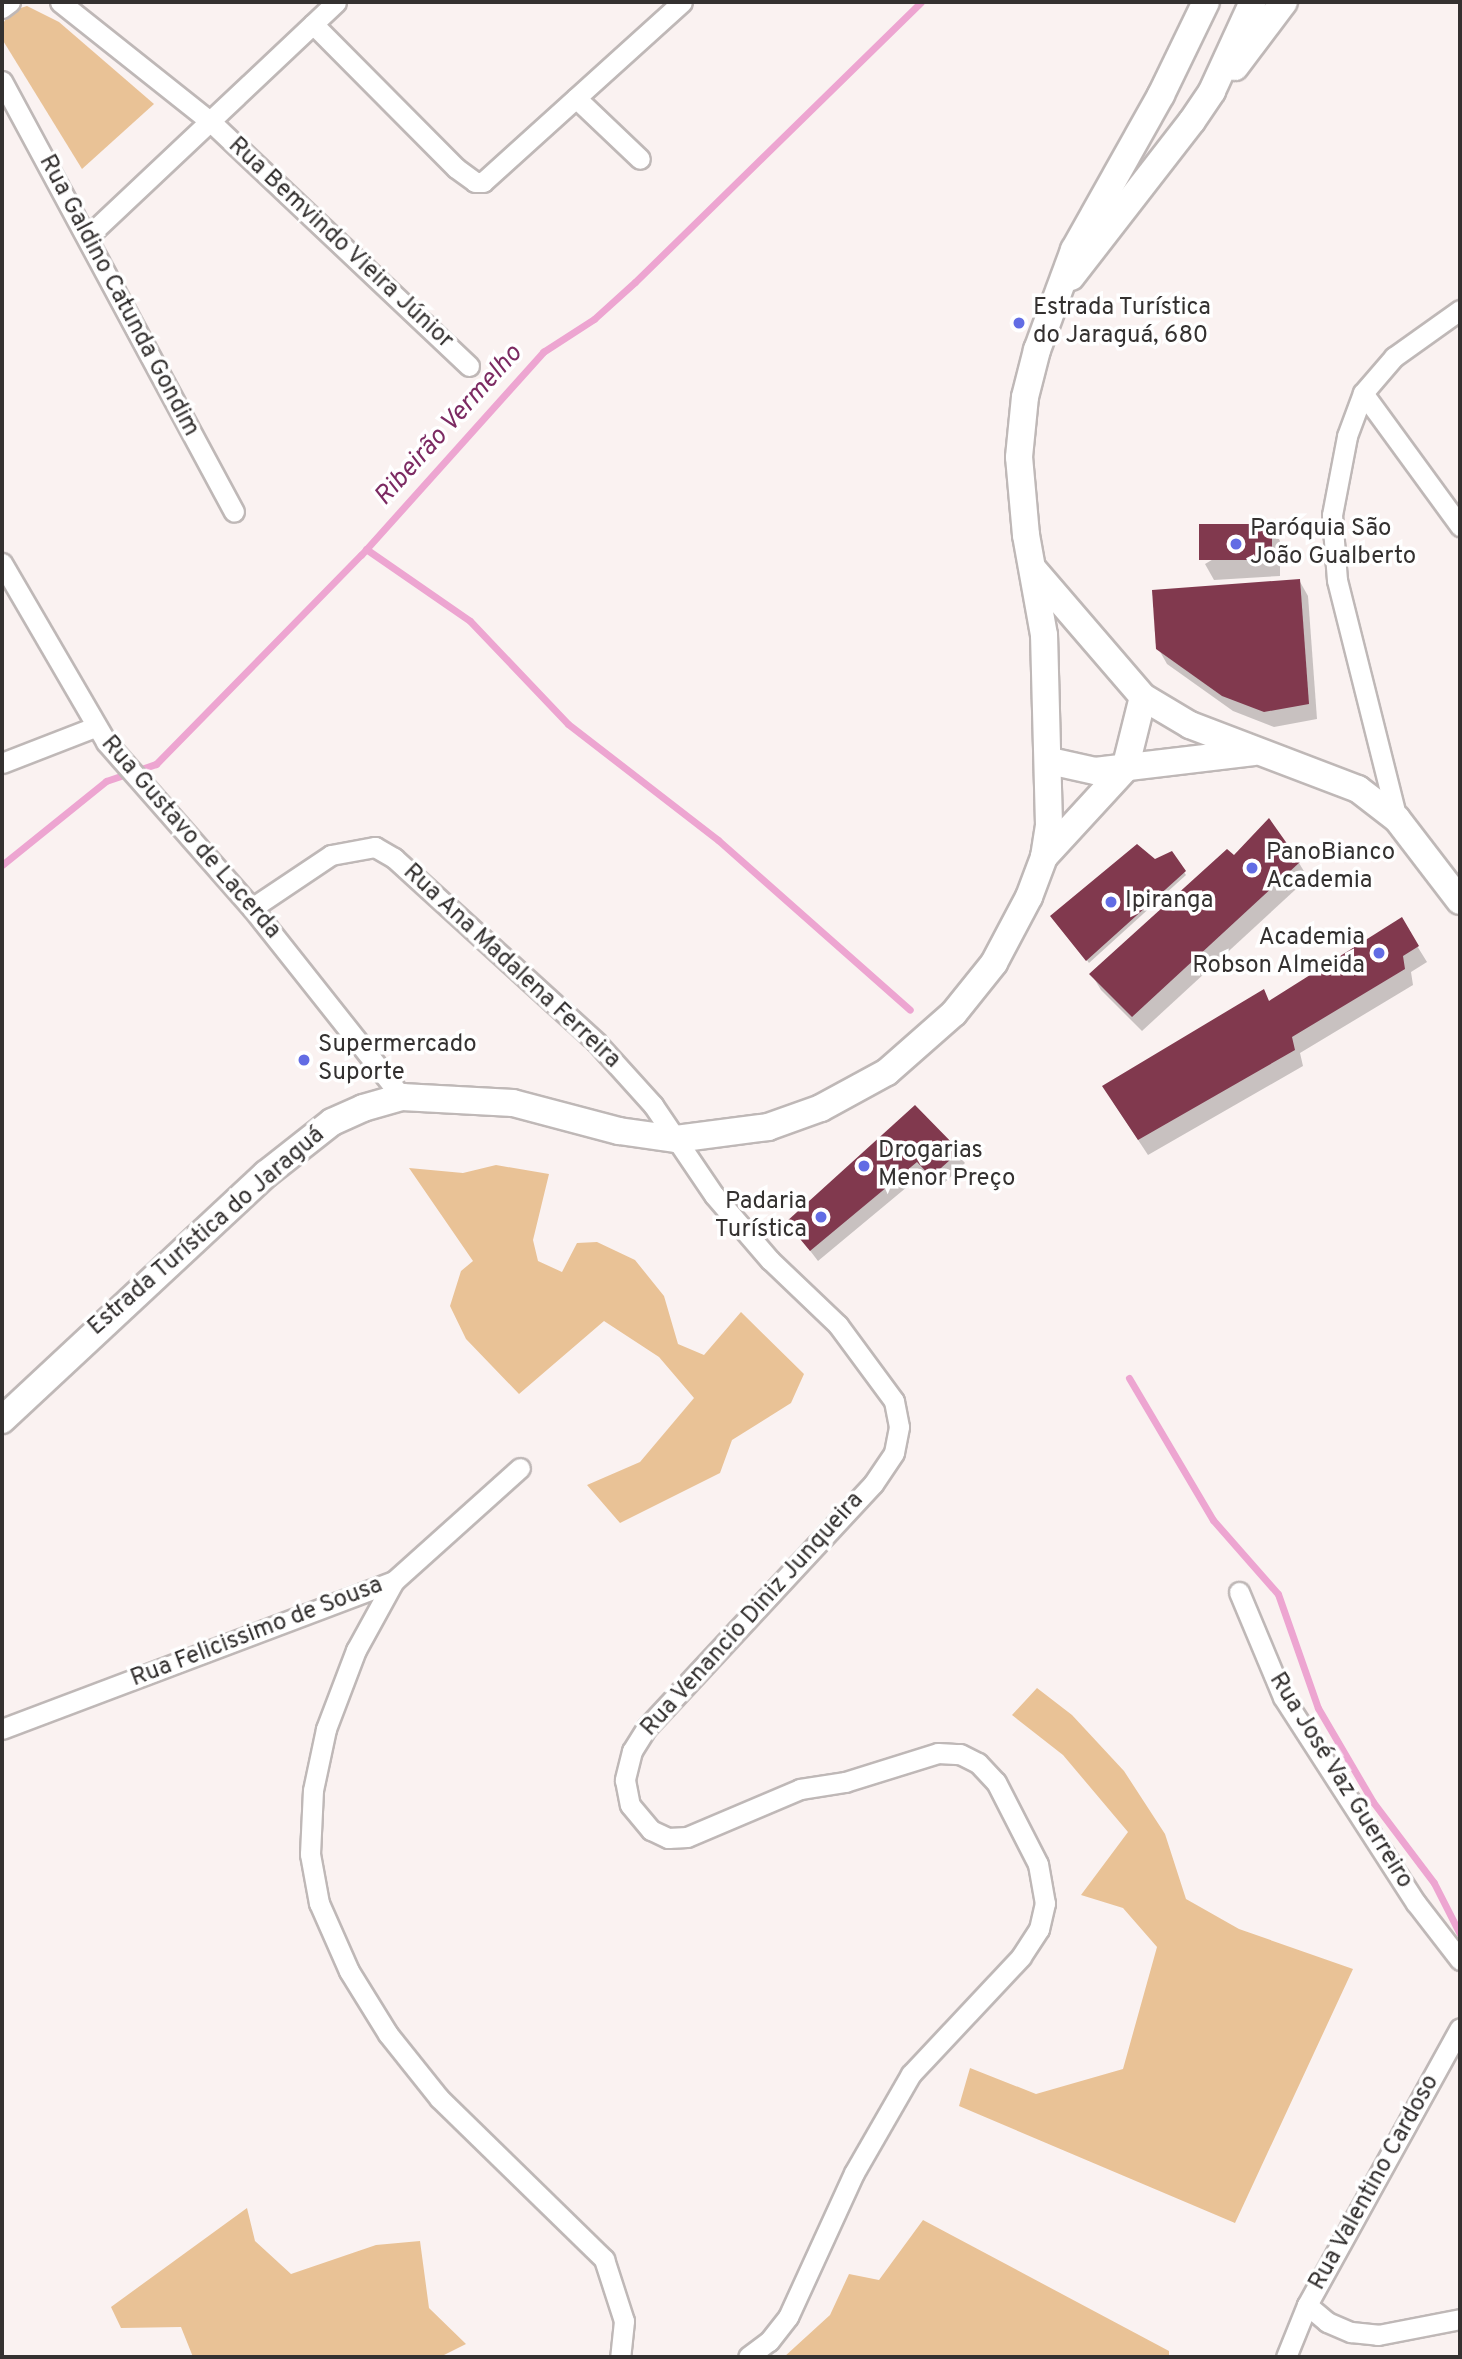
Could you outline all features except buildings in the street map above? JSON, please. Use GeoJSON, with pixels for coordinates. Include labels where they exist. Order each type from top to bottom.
{"type":"FeatureCollection","features":[{"type":"Feature","properties":{"kind":"main road","name":"Estrada Turística do Jaraguá"},"geometry":{"type":"LineString","coordinates":[[2,1420],[266,1174],[332,1122],[402,1097],[513,1103],[619,1131],[676,1139],[768,1127],[821,1108],[897,1065],[954,1013],[994,962],[1030,898],[1044,857],[1050,761],[1044,635],[1032,568],[1019,457],[1025,397],[1054,297],[1089,220],[1161,95],[1206,2]]}},
{"type":"Feature","properties":{"kind":"main road","name":"Estrada Turística do Jaraguá"},"geometry":{"type":"LineString","coordinates":[[1054,297],[1129,207],[1212,91],[1253,2]]}},
{"type":"Feature","properties":{"kind":"main road"},"geometry":{"type":"LineString","coordinates":[[1212,91],[1241,61],[1284,2]]}},
{"type":"Feature","properties":{"kind":"main road"},"geometry":{"type":"LineString","coordinates":[[1032,568],[1085,634],[1143,697],[1190,725],[1358,789],[1397,819],[1460,901]]}},
{"type":"Feature","properties":{"kind":"main road"},"geometry":{"type":"LineString","coordinates":[[1044,635],[1062,624],[1085,634]]}},
{"type":"Feature","properties":{"kind":"main road"},"geometry":{"type":"LineString","coordinates":[[1044,857],[1125,769],[1143,697]]}},
{"type":"Feature","properties":{"kind":"main road"},"geometry":{"type":"LineString","coordinates":[[1050,761],[1095,771],[1256,751]]}},
{"type":"Feature","properties":{"kind":"street"},"geometry":{"type":"LineString","coordinates":[[2,8],[10,2]]}},
{"type":"Feature","properties":{"kind":"street","name":"Rua Bemvindo Vieira Júnior"},"geometry":{"type":"LineString","coordinates":[[61,2],[211,122],[469,366]]}},
{"type":"Feature","properties":{"kind":"street"},"geometry":{"type":"LineString","coordinates":[[87,237],[336,2]]}},
{"type":"Feature","properties":{"kind":"street"},"geometry":{"type":"LineString","coordinates":[[313,24],[475,182],[490,178],[682,2]]}},
{"type":"Feature","properties":{"kind":"street","name":"Rua Galdino Catunda Gondim"},"geometry":{"type":"LineString","coordinates":[[2,81],[234,512]]}},
{"type":"Feature","properties":{"kind":"street"},"geometry":{"type":"LineString","coordinates":[[576,98],[640,159]]}},
{"type":"Feature","properties":{"kind":"street"},"geometry":{"type":"LineString","coordinates":[[1397,819],[1337,580],[1332,515],[1347,436],[1363,393],[1394,357],[1460,310]]}},
{"type":"Feature","properties":{"kind":"street"},"geometry":{"type":"LineString","coordinates":[[1363,393],[1460,526]]}},
{"type":"Feature","properties":{"kind":"street","name":"Rua Gustavo de Lacerda"},"geometry":{"type":"LineString","coordinates":[[2,563],[101,735],[253,908],[402,1097]]}},
{"type":"Feature","properties":{"kind":"street"},"geometry":{"type":"LineString","coordinates":[[2,763],[101,735]]}},
{"type":"Feature","properties":{"kind":"street","name":"Rua Ana Madalena Ferreira"},"geometry":{"type":"LineString","coordinates":[[253,908],[331,855],[374,847],[394,858],[597,1043],[676,1139]]}},
{"type":"Feature","properties":{"kind":"street","name":"Rua Venancio Diniz Junqueira"},"geometry":{"type":"LineString","coordinates":[[676,1139],[722,1205],[877,1372],[894,1401],[899,1427],[894,1453],[873,1484],[647,1727],[632,1751],[625,1780],[630,1805],[651,1830],[668,1838],[687,1837],[800,1790],[845,1782],[938,1754],[960,1754],[978,1763],[996,1782],[1038,1864],[1045,1903],[1039,1929],[1021,1957],[911,2074],[854,2173],[788,2317],[769,2341],[748,2357]]}},
{"type":"Feature","properties":{"kind":"street","name":"Rua Felicissimo de Sousa"},"geometry":{"type":"LineString","coordinates":[[2,1729],[394,1581],[520,1468]]}},
{"type":"Feature","properties":{"kind":"street"},"geometry":{"type":"LineString","coordinates":[[394,1581],[356,1650],[326,1729],[313,1790],[310,1854],[319,1903],[349,1971],[388,2034],[439,2098],[586,2236],[604,2259],[624,2321],[620,2357]]}},
{"type":"Feature","properties":{"kind":"street","name":"Rua José Vaz Guerreiro"},"geometry":{"type":"LineString","coordinates":[[1239,1592],[1283,1697],[1416,1903],[1460,1960]]}},
{"type":"Feature","properties":{"kind":"street","name":"Rua Valentino Cardoso"},"geometry":{"type":"LineString","coordinates":[[1460,2028],[1307,2305],[1327,2322],[1352,2332],[1378,2335],[1460,2319]]}},
{"type":"Feature","properties":{"kind":"street"},"geometry":{"type":"LineString","coordinates":[[1286,2357],[1307,2305]]}},
{"type":"Feature","properties":{"kind":"shaded area"},"geometry":{"type":"Polygon","coordinates":[[[27,6],[59,22],[154,104],[82,169],[2,39],[2,25],[11,11],[27,6]]]}},
{"type":"Feature","properties":{"kind":"shaded area"},"geometry":{"type":"Polygon","coordinates":[[[496,1165],[549,1174],[533,1240],[538,1261],[562,1272],[577,1243],[597,1242],[635,1260],[664,1296],[678,1344],[704,1355],[741,1312],[804,1374],[791,1403],[732,1440],[720,1473],[620,1523],[587,1485],[640,1462],[694,1398],[659,1357],[604,1321],[519,1394],[466,1339],[450,1306],[461,1271],[473,1261],[409,1168],[463,1173],[496,1165]]]}},
{"type":"Feature","properties":{"kind":"shaded area"},"geometry":{"type":"Polygon","coordinates":[[[1037,1688],[1072,1715],[1124,1771],[1165,1834],[1186,1899],[1239,1929],[1353,1969],[1235,2223],[959,2106],[970,2068],[1036,2094],[1123,2069],[1157,1947],[1123,1908],[1081,1895],[1128,1832],[1063,1755],[1012,1715],[1037,1688]]]}},
{"type":"Feature","properties":{"kind":"shaded area"},"geometry":{"type":"Polygon","coordinates":[[[247,2208],[255,2241],[291,2274],[376,2245],[420,2241],[429,2308],[466,2344],[440,2357],[193,2357],[181,2327],[121,2328],[111,2307],[247,2208]]]}},
{"type":"Feature","properties":{"kind":"shaded area"},"geometry":{"type":"Polygon","coordinates":[[[923,2220],[1169,2351],[1169,2357],[784,2357],[830,2315],[849,2274],[879,2280],[923,2220]]]}},
{"type":"Feature","properties":{"kind":"waterway","name":"Ribeirão Vermelho"},"geometry":{"type":"LineString","coordinates":[[2,865],[106,781],[156,764],[361,555],[543,352],[594,319],[635,282],[921,2]]}},
{"type":"Feature","properties":{"kind":"waterway"},"geometry":{"type":"LineString","coordinates":[[366,549],[470,621],[568,724],[718,840],[910,1010]]}},
{"type":"Feature","properties":{"kind":"waterway"},"geometry":{"type":"LineString","coordinates":[[1129,1378],[1213,1520],[1278,1594],[1318,1708],[1373,1802],[1434,1883],[1460,1934]]}},
{"type":"Feature","properties":{"kind":"place","name":"Estrada Turística do Jaraguá, 680"},"geometry":{"type":"Point","coordinates":[1019,323]}},
{"type":"Feature","properties":{"kind":"place","name":"Paróquia São João Gualberto"},"geometry":{"type":"Point","coordinates":[1236,544]}},
{"type":"Feature","properties":{"kind":"place","name":"PanoBianco Academia"},"geometry":{"type":"Point","coordinates":[1252,868]}},
{"type":"Feature","properties":{"kind":"place","name":"Ipiranga"},"geometry":{"type":"Point","coordinates":[1111,902]}},
{"type":"Feature","properties":{"kind":"place","name":"Academia Robson Almeida"},"geometry":{"type":"Point","coordinates":[1379,953]}},
{"type":"Feature","properties":{"kind":"place","name":"Supermercado Suporte"},"geometry":{"type":"Point","coordinates":[304,1060]}},
{"type":"Feature","properties":{"kind":"place","name":"Drogarias Menor Preço"},"geometry":{"type":"Point","coordinates":[864,1166]}},
{"type":"Feature","properties":{"kind":"place","name":"Padaria Turística"},"geometry":{"type":"Point","coordinates":[821,1217]}}]}
